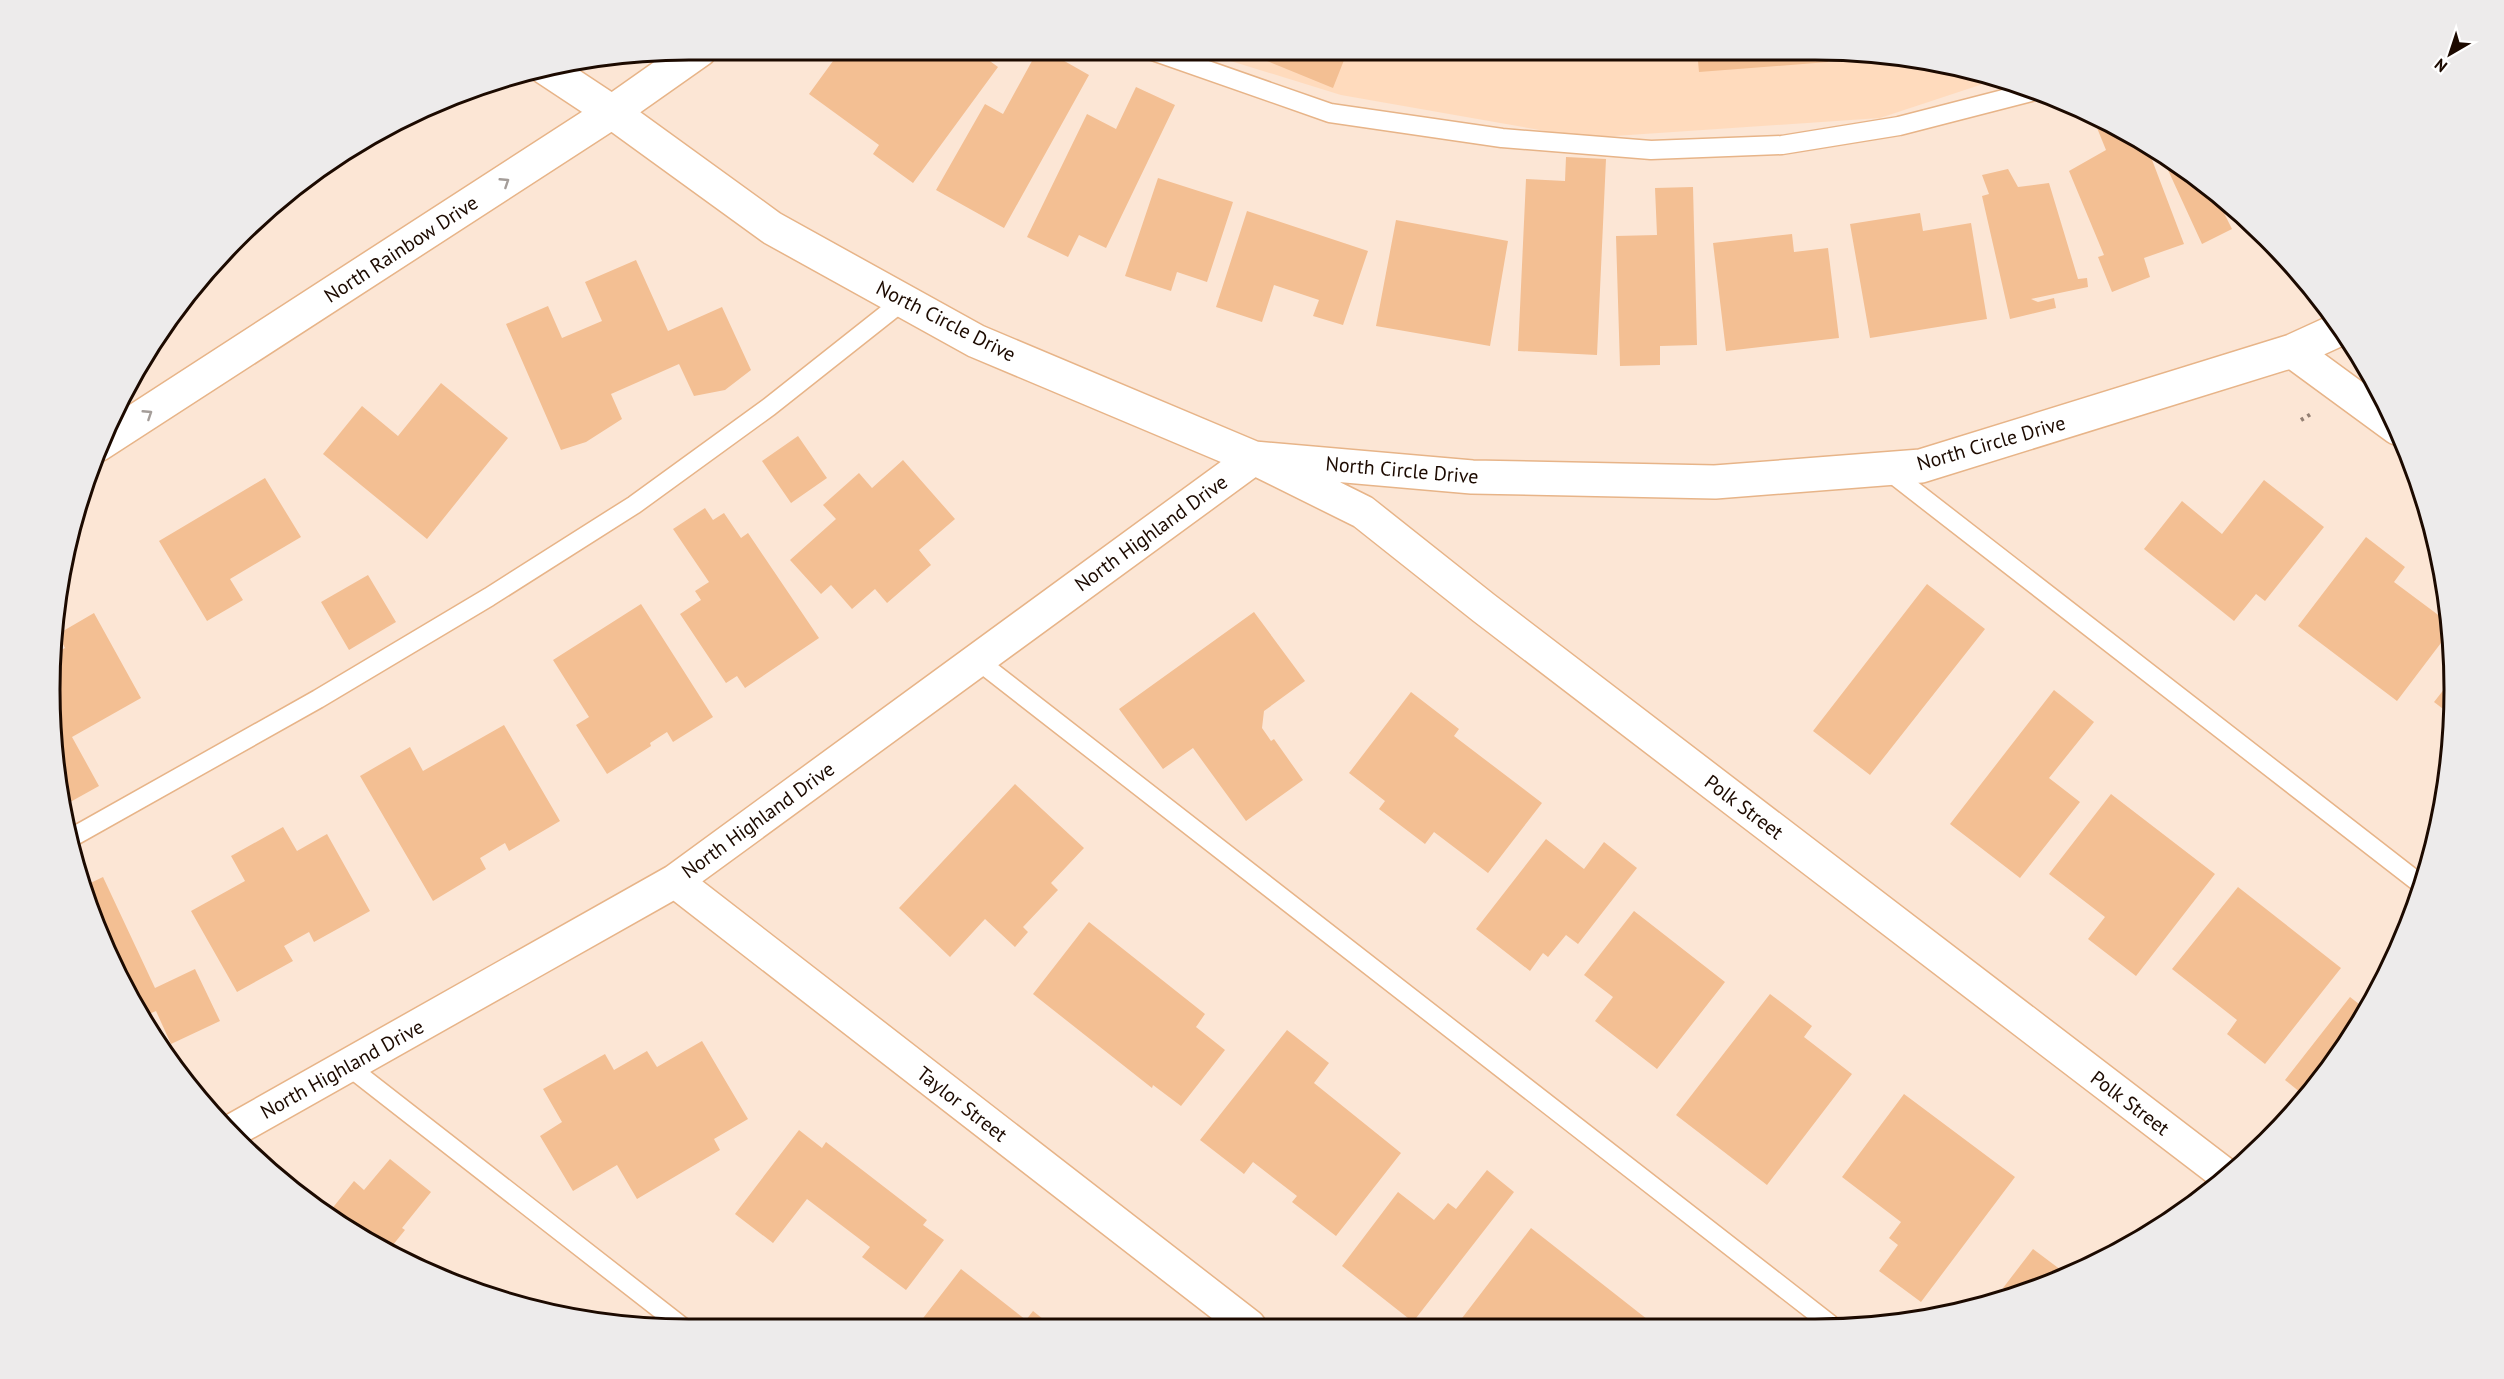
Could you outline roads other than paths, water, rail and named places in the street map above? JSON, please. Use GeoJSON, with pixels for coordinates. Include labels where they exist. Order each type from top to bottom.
{"type":"FeatureCollection","features":[{"type":"Feature","properties":{"kind":"street","name":"North Rainbow Drive"},"geometry":{"type":"LineString","coordinates":[[115,434],[612,112],[686,60]]}},
{"type":"Feature","properties":{"kind":"street","name":"North Circle Drive"},"geometry":{"type":"LineString","coordinates":[[555,75],[612,112],[772,228],[903,301],[976,341],[1254,458],[1472,477],[1715,482],[1921,466],[2292,351],[2333,332]]}},
{"type":"Feature","properties":{"kind":"street"},"geometry":{"type":"LineString","coordinates":[[2292,351],[2382,417]]}},
{"type":"Feature","properties":{"kind":"street","name":"North Highland Drive"},"geometry":{"type":"LineString","coordinates":[[237,1128],[675,881],[1254,458]]}},
{"type":"Feature","properties":{"kind":"street","name":"Polk Street"},"geometry":{"type":"LineString","coordinates":[[1254,458],[1363,512],[1494,615],[2220,1171]]}},
{"type":"Feature","properties":{"kind":"street","name":"Taylor Street"},"geometry":{"type":"LineString","coordinates":[[675,881],[1240,1319]]}},
{"type":"Feature","properties":{"kind":"lane"},"geometry":{"type":"LineString","coordinates":[[1179,60],[1330,113],[1502,138],[1651,150],[1782,145],[1899,126],[2021,95]]}},
{"type":"Feature","properties":{"kind":"lane"},"geometry":{"type":"LineString","coordinates":[[77,834],[318,699],[489,597],[634,505],[770,407],[903,301]]}},
{"type":"Feature","properties":{"kind":"lane"},"geometry":{"type":"LineString","coordinates":[[1886,469],[2415,880]]}},
{"type":"Feature","properties":{"kind":"lane"},"geometry":{"type":"LineString","coordinates":[[977,660],[1823,1319]]}},
{"type":"Feature","properties":{"kind":"lane"},"geometry":{"type":"LineString","coordinates":[[348,1066],[672,1319]]}}]}
